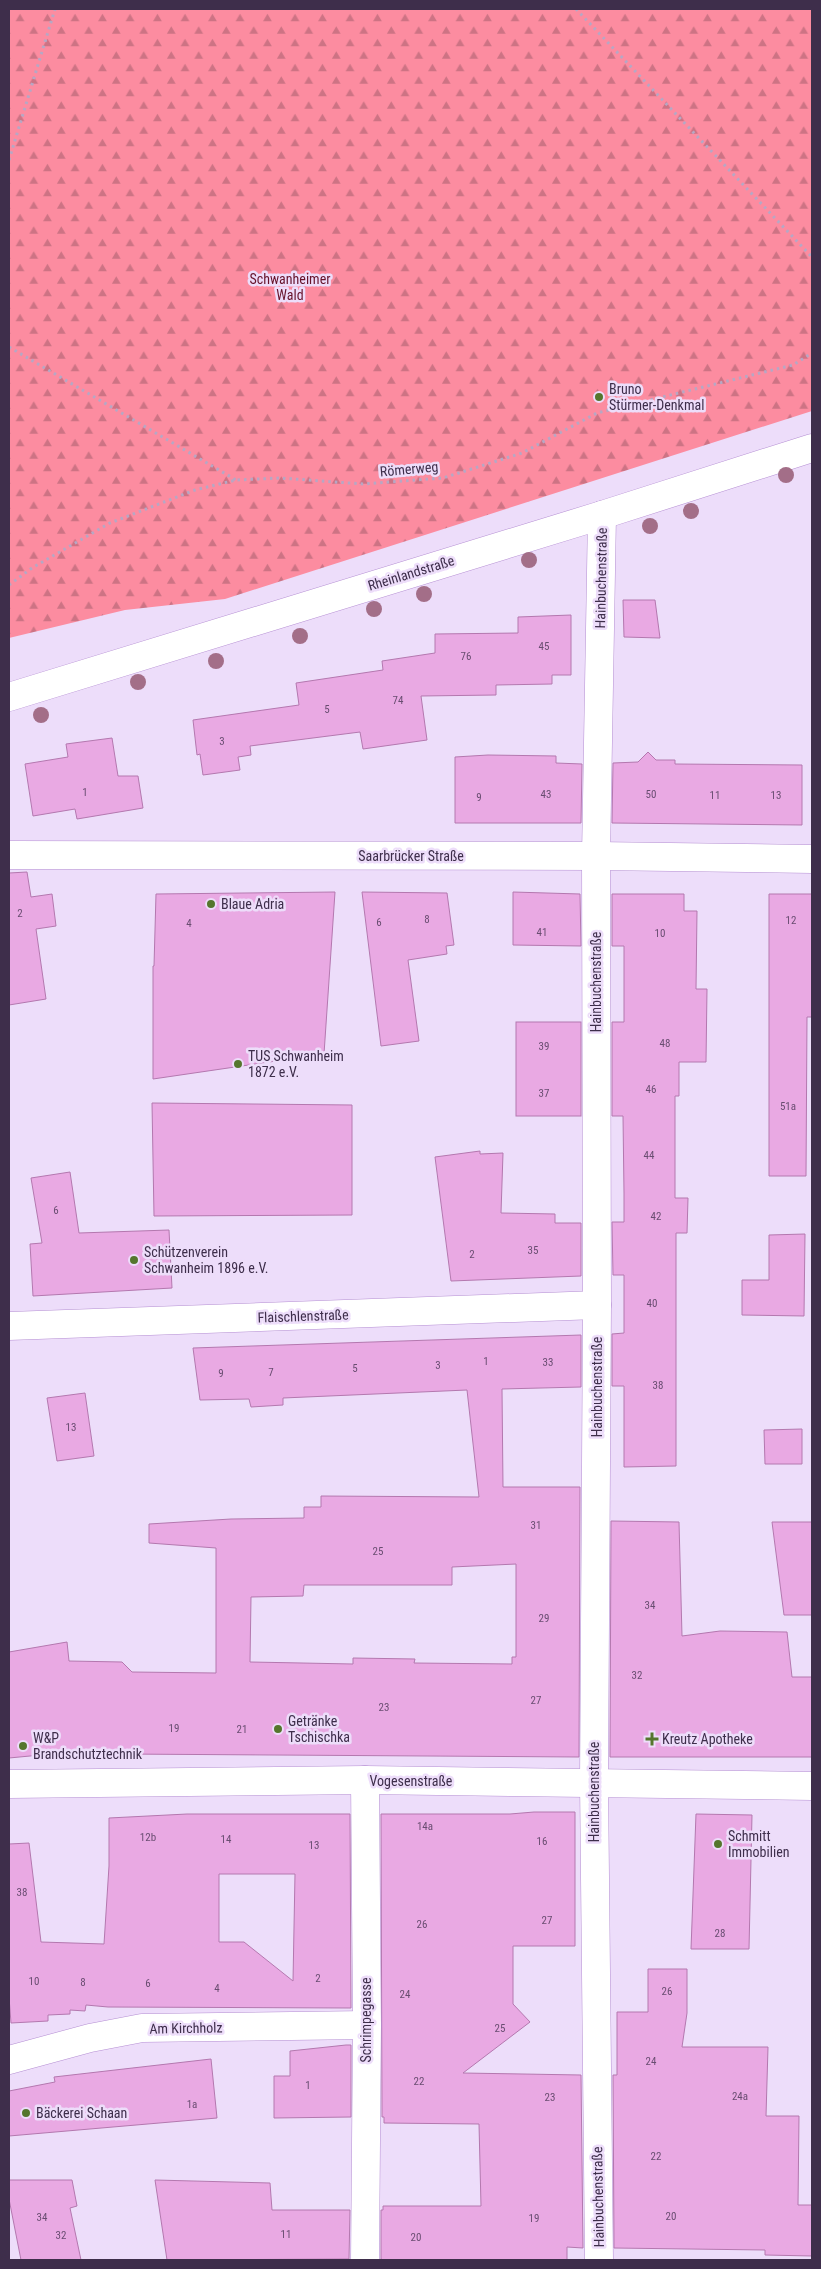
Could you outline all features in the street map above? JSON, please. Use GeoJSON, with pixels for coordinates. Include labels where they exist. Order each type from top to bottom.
{"type":"FeatureCollection","features":[{"type":"Feature","properties":{"kind":"street","name":"Rheinlandstraße"},"geometry":{"type":"LineString","coordinates":[[9,697],[602,515],[812,448]]}},
{"type":"Feature","properties":{"kind":"street","name":"Hainbuchenstraße"},"geometry":{"type":"LineString","coordinates":[[599,2260],[594,1782],[597,1305],[596,856],[602,515]]}},
{"type":"Feature","properties":{"kind":"street","name":"Saarbrücker Straße"},"geometry":{"type":"LineString","coordinates":[[9,855],[596,856],[812,859]]}},
{"type":"Feature","properties":{"kind":"street","name":"Flaischlenstraße"},"geometry":{"type":"LineString","coordinates":[[9,1326],[597,1305]]}},
{"type":"Feature","properties":{"kind":"street","name":"Vogesenstraße"},"geometry":{"type":"LineString","coordinates":[[9,1784],[365,1780],[812,1786]]}},
{"type":"Feature","properties":{"kind":"street","name":"Schrimpegasse"},"geometry":{"type":"LineString","coordinates":[[365,1780],[367,2025],[365,2260]]}},
{"type":"Feature","properties":{"kind":"street","name":"Am Kirchholz"},"geometry":{"type":"LineString","coordinates":[[9,2060],[90,2038],[142,2028],[367,2025]]}},
{"type":"Feature","properties":{"kind":"path"},"geometry":{"type":"LineString","coordinates":[[9,160],[55,9]]}},
{"type":"Feature","properties":{"kind":"path"},"geometry":{"type":"LineString","coordinates":[[576,9],[812,257]]}},
{"type":"Feature","properties":{"kind":"path"},"geometry":{"type":"LineString","coordinates":[[9,347],[236,480]]}},
{"type":"Feature","properties":{"kind":"path","name":"Römerweg"},"geometry":{"type":"LineString","coordinates":[[9,585],[32,568],[110,523],[195,490],[236,480],[280,478],[363,484],[443,478],[522,453],[597,413],[793,365],[812,353]]}},
{"type":"Feature","properties":{"kind":"green space","name":"Schwanheimer Wald"},"geometry":{"type":"Polygon","coordinates":[[[9,9],[812,9],[812,411],[225,599],[125,610],[9,638],[9,9]]]}},
{"type":"Feature","properties":{"kind":"building"},"geometry":{"type":"Polygon","coordinates":[[[623,600],[655,600],[660,638],[624,637],[623,600]]]}},
{"type":"Feature","properties":{"kind":"building"},"geometry":{"type":"Polygon","coordinates":[[[571,615],[571,675],[552,675],[552,684],[496,685],[496,695],[421,696],[427,740],[363,749],[360,732],[250,746],[251,755],[238,757],[240,770],[203,775],[200,754],[197,755],[193,720],[299,705],[296,683],[383,670],[382,661],[435,653],[435,634],[518,633],[518,617],[571,615]]]}},
{"type":"Feature","properties":{"kind":"building"},"geometry":{"type":"Polygon","coordinates":[[[112,738],[118,776],[138,776],[143,808],[77,819],[75,809],[33,816],[25,764],[68,757],[66,744],[112,738]]]}},
{"type":"Feature","properties":{"kind":"building"},"geometry":{"type":"Polygon","coordinates":[[[648,752],[656,760],[675,760],[675,764],[802,765],[802,825],[612,823],[613,763],[638,762],[648,752]]]}},
{"type":"Feature","properties":{"kind":"building"},"geometry":{"type":"Polygon","coordinates":[[[488,755],[556,756],[556,763],[582,764],[581,823],[455,823],[455,757],[488,755]]]}},
{"type":"Feature","properties":{"kind":"building"},"geometry":{"type":"Polygon","coordinates":[[[27,872],[31,897],[52,894],[56,926],[36,929],[46,999],[9,1005],[9,873],[27,872]]]}},
{"type":"Feature","properties":{"kind":"building"},"geometry":{"type":"Polygon","coordinates":[[[335,892],[324,1054],[153,1079],[153,966],[156,894],[335,892]]]}},
{"type":"Feature","properties":{"kind":"building"},"geometry":{"type":"Polygon","coordinates":[[[362,892],[447,893],[454,945],[446,946],[447,954],[408,960],[419,1041],[381,1046],[362,892]]]}},
{"type":"Feature","properties":{"kind":"building"},"geometry":{"type":"Polygon","coordinates":[[[513,892],[580,894],[581,946],[513,945],[513,892]]]}},
{"type":"Feature","properties":{"kind":"building"},"geometry":{"type":"Polygon","coordinates":[[[612,894],[684,894],[684,911],[697,911],[696,989],[707,989],[706,1062],[679,1062],[679,1096],[675,1096],[675,1198],[688,1198],[687,1233],[676,1233],[676,1466],[624,1467],[624,1386],[612,1386],[612,1334],[624,1333],[624,1275],[613,1275],[612,1222],[624,1222],[624,1193],[623,1116],[612,1116],[612,1022],[624,1022],[624,946],[612,946],[612,894]]]}},
{"type":"Feature","properties":{"kind":"building"},"geometry":{"type":"Polygon","coordinates":[[[769,894],[812,894],[812,1017],[807,1017],[806,1176],[769,1176],[769,894]]]}},
{"type":"Feature","properties":{"kind":"building"},"geometry":{"type":"Polygon","coordinates":[[[516,1022],[581,1022],[581,1116],[516,1116],[516,1022]]]}},
{"type":"Feature","properties":{"kind":"building"},"geometry":{"type":"Polygon","coordinates":[[[152,1103],[352,1105],[352,1215],[154,1216],[152,1103]]]}},
{"type":"Feature","properties":{"kind":"building"},"geometry":{"type":"Polygon","coordinates":[[[480,1151],[480,1154],[503,1153],[501,1213],[555,1214],[555,1223],[581,1223],[581,1276],[451,1281],[435,1157],[480,1151]]]}},
{"type":"Feature","properties":{"kind":"building"},"geometry":{"type":"Polygon","coordinates":[[[70,1172],[79,1233],[169,1230],[172,1288],[33,1296],[30,1244],[42,1243],[31,1178],[70,1172]]]}},
{"type":"Feature","properties":{"kind":"building"},"geometry":{"type":"Polygon","coordinates":[[[805,1234],[804,1316],[742,1315],[742,1280],[769,1280],[769,1235],[805,1234]]]}},
{"type":"Feature","properties":{"kind":"building"},"geometry":{"type":"Polygon","coordinates":[[[581,1335],[581,1387],[502,1389],[503,1487],[580,1487],[579,1757],[51,1754],[9,1758],[9,1652],[67,1642],[69,1661],[122,1662],[132,1672],[216,1673],[216,1548],[149,1543],[149,1524],[231,1519],[304,1518],[304,1507],[321,1507],[321,1496],[479,1497],[467,1390],[283,1398],[283,1405],[251,1407],[249,1399],[200,1400],[193,1348],[581,1335]],[[516,1564],[452,1567],[452,1585],[304,1585],[303,1596],[251,1597],[250,1662],[353,1664],[353,1658],[415,1659],[414,1663],[512,1664],[512,1657],[516,1657],[516,1564]]]}},
{"type":"Feature","properties":{"kind":"building"},"geometry":{"type":"Polygon","coordinates":[[[85,1393],[94,1456],[57,1461],[47,1398],[85,1393]]]}},
{"type":"Feature","properties":{"kind":"building"},"geometry":{"type":"Polygon","coordinates":[[[802,1429],[802,1464],[765,1464],[764,1430],[802,1429]]]}},
{"type":"Feature","properties":{"kind":"building"},"geometry":{"type":"Polygon","coordinates":[[[611,1521],[679,1522],[682,1636],[720,1631],[787,1632],[792,1677],[812,1677],[812,1757],[610,1757],[611,1521]]]}},
{"type":"Feature","properties":{"kind":"building"},"geometry":{"type":"Polygon","coordinates":[[[772,1522],[812,1522],[812,1615],[784,1615],[772,1522]]]}},
{"type":"Feature","properties":{"kind":"building"},"geometry":{"type":"Polygon","coordinates":[[[575,1812],[575,1946],[513,1946],[513,2004],[530,2022],[463,2073],[581,2075],[583,2248],[567,2247],[567,2260],[383,2260],[381,2259],[381,2210],[383,2210],[383,2206],[481,2206],[479,2124],[384,2123],[384,2117],[382,2117],[381,1814],[510,1814],[575,1812]]]}},
{"type":"Feature","properties":{"kind":"building"},"geometry":{"type":"Polygon","coordinates":[[[187,1814],[350,1814],[351,2008],[108,2007],[86,2005],[85,2011],[70,2010],[70,2014],[48,2015],[48,2021],[11,2023],[9,1997],[9,1844],[29,1843],[41,1942],[104,1944],[109,1866],[109,1818],[187,1814]],[[219,1874],[219,1942],[244,1942],[293,1981],[295,1874],[219,1874]]]}},
{"type":"Feature","properties":{"kind":"building"},"geometry":{"type":"Polygon","coordinates":[[[696,1814],[752,1815],[749,1949],[691,1949],[696,1814]]]}},
{"type":"Feature","properties":{"kind":"building"},"geometry":{"type":"Polygon","coordinates":[[[648,1969],[687,1969],[687,2013],[682,2047],[768,2047],[766,2116],[799,2116],[798,2205],[812,2205],[812,2256],[765,2255],[765,2250],[614,2248],[613,2075],[617,2075],[617,2012],[648,2012],[648,1969]]]}},
{"type":"Feature","properties":{"kind":"building"},"geometry":{"type":"Polygon","coordinates":[[[351,2045],[351,2117],[274,2118],[274,2076],[290,2076],[290,2051],[351,2045]]]}},
{"type":"Feature","properties":{"kind":"building"},"geometry":{"type":"Polygon","coordinates":[[[211,2059],[217,2118],[9,2136],[9,2091],[55,2082],[54,2077],[211,2059]]]}},
{"type":"Feature","properties":{"kind":"building"},"geometry":{"type":"Polygon","coordinates":[[[9,2180],[72,2180],[77,2206],[70,2208],[81,2260],[21,2260],[9,2199],[9,2180]]]}},
{"type":"Feature","properties":{"kind":"building"},"geometry":{"type":"Polygon","coordinates":[[[155,2180],[270,2183],[272,2210],[350,2210],[349,2259],[167,2260],[155,2180]]]}},
{"type":"Feature","properties":{"kind":"place","name":"Bruno Stürmer-Denkmal"},"geometry":{"type":"Point","coordinates":[599,397]}},
{"type":"Feature","properties":{"kind":"place","name":"Blaue Adria"},"geometry":{"type":"Point","coordinates":[211,904]}},
{"type":"Feature","properties":{"kind":"place","name":"TUS Schwanheim 1872 e.V."},"geometry":{"type":"Point","coordinates":[238,1064]}},
{"type":"Feature","properties":{"kind":"place","name":"Schützenverein Schwanheim 1896 e.V."},"geometry":{"type":"Point","coordinates":[134,1260]}},
{"type":"Feature","properties":{"kind":"place","name":"Getränke Tschischka"},"geometry":{"type":"Point","coordinates":[278,1729]}},
{"type":"Feature","properties":{"kind":"place","name":"Kreutz Apotheke"},"geometry":{"type":"Point","coordinates":[652,1739]}},
{"type":"Feature","properties":{"kind":"place","name":"W&P Brandschutztechnik"},"geometry":{"type":"Point","coordinates":[23,1746]}},
{"type":"Feature","properties":{"kind":"place","name":"Schmitt Immobilien"},"geometry":{"type":"Point","coordinates":[718,1844]}},
{"type":"Feature","properties":{"kind":"place","name":"Bäckerei Schaan"},"geometry":{"type":"Point","coordinates":[26,2113]}}]}
